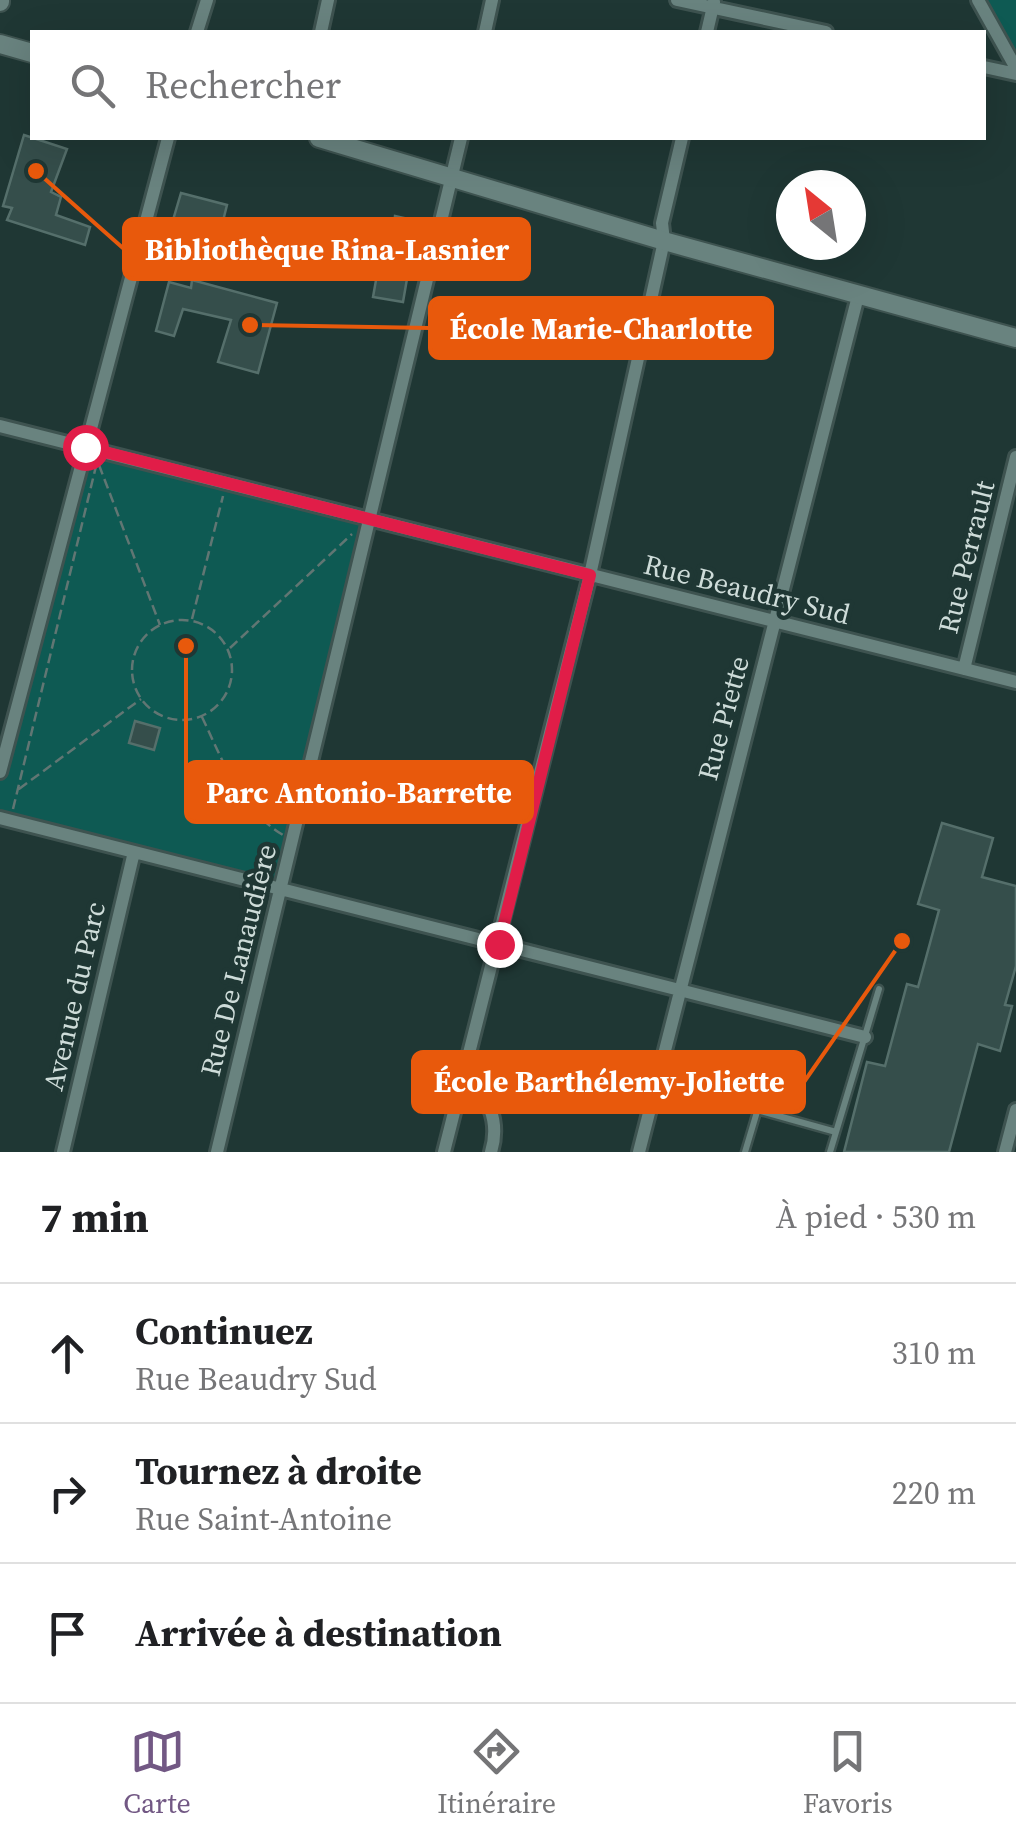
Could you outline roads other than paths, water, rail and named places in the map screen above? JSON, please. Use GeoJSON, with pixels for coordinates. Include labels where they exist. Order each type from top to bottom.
{"type":"FeatureCollection","features":[{"type":"Feature","properties":{"kind":"street"},"geometry":{"type":"LineString","coordinates":[[198,30],[206,0]]}},
{"type":"Feature","properties":{"kind":"street"},"geometry":{"type":"LineString","coordinates":[[321,30],[328,0]]}},
{"type":"Feature","properties":{"kind":"street"},"geometry":{"type":"LineString","coordinates":[[485,30],[492,0]]}},
{"type":"Feature","properties":{"kind":"street"},"geometry":{"type":"LineString","coordinates":[[677,0],[714,4],[818,30]]}},
{"type":"Feature","properties":{"kind":"street"},"geometry":{"type":"LineString","coordinates":[[978,0],[1016,71]]}},
{"type":"Feature","properties":{"kind":"street"},"geometry":{"type":"LineString","coordinates":[[708,30],[714,4]]}},
{"type":"Feature","properties":{"kind":"street"},"geometry":{"type":"LineString","coordinates":[[0,44],[30,52]]}},
{"type":"Feature","properties":{"kind":"street"},"geometry":{"type":"LineString","coordinates":[[986,67],[1016,71]]}},
{"type":"Feature","properties":{"kind":"street"},"geometry":{"type":"LineString","coordinates":[[0,772],[167,140]]}},
{"type":"Feature","properties":{"kind":"street"},"geometry":{"type":"LineString","coordinates":[[327,140],[664,241],[1016,338]]}},
{"type":"Feature","properties":{"kind":"street","name":"Rue De Lanaudière"},"geometry":{"type":"LineString","coordinates":[[218,1152],[461,140]]}},
{"type":"Feature","properties":{"kind":"street"},"geometry":{"type":"LineString","coordinates":[[444,1152],[590,575],[664,241],[662,223],[682,140]]}},
{"type":"Feature","properties":{"kind":"street","name":"Rue Piette"},"geometry":{"type":"LineString","coordinates":[[639,1152],[858,296]]}},
{"type":"Feature","properties":{"kind":"street","name":"Rue Beaudry Sud"},"geometry":{"type":"LineString","coordinates":[[0,426],[1016,682]]}},
{"type":"Feature","properties":{"kind":"street","name":"Rue Perrault"},"geometry":{"type":"LineString","coordinates":[[964,669],[1016,457]]}},
{"type":"Feature","properties":{"kind":"street"},"geometry":{"type":"LineString","coordinates":[[5,819],[865,1037]]}},
{"type":"Feature","properties":{"kind":"street","name":"Avenue du Parc"},"geometry":{"type":"LineString","coordinates":[[64,1152],[134,852]]}},
{"type":"Feature","properties":{"kind":"street"},"geometry":{"type":"LineString","coordinates":[[466,1072],[481,1090],[495,1121],[491,1152]]}},
{"type":"Feature","properties":{"kind":"street"},"geometry":{"type":"LineString","coordinates":[[1005,1152],[1016,1110]]}},
{"type":"Feature","properties":{"kind":"lane"},"geometry":{"type":"LineString","coordinates":[[830,1152],[879,989]]}},
{"type":"Feature","properties":{"kind":"lane"},"geometry":{"type":"LineString","coordinates":[[745,1152],[768,1075]]}},
{"type":"Feature","properties":{"kind":"lane"},"geometry":{"type":"LineString","coordinates":[[757,1110],[836,1132]]}},
{"type":"Feature","properties":{"kind":"place","name":"Bibliothèque Rina-Lasnier"},"geometry":{"type":"Point","coordinates":[36,171]}},
{"type":"Feature","properties":{"kind":"place","name":"École Marie-Charlotte"},"geometry":{"type":"Point","coordinates":[250,325]}},
{"type":"Feature","properties":{"kind":"place","name":"Parc Antonio-Barrette"},"geometry":{"type":"Point","coordinates":[186,646]}},
{"type":"Feature","properties":{"kind":"place","name":"École Barthélemy-Joliette"},"geometry":{"type":"Point","coordinates":[902,941]}}]}
